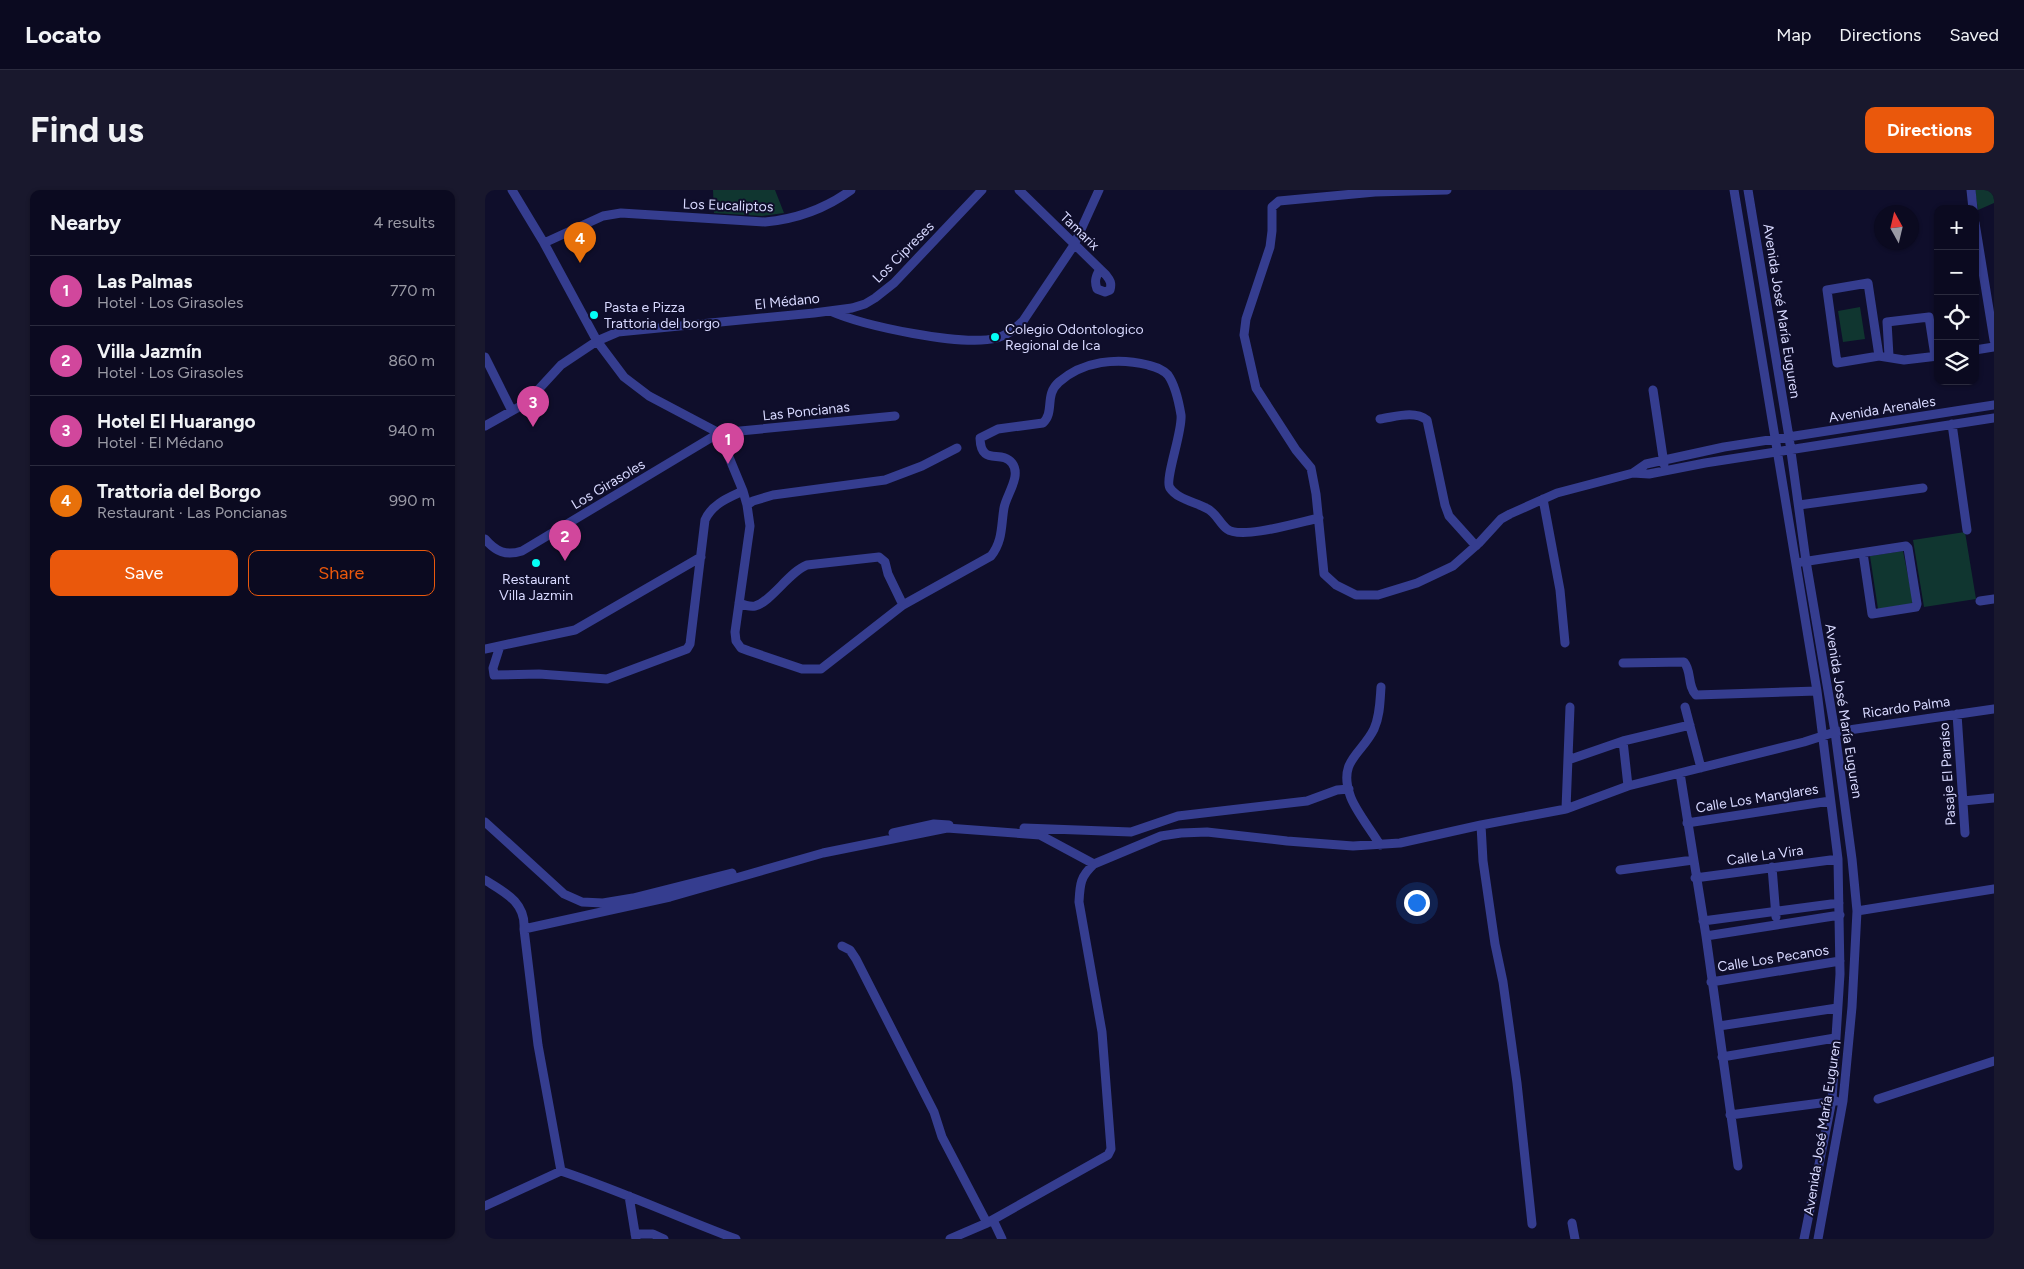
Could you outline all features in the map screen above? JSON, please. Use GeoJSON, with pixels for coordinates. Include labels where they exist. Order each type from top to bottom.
{"type":"FeatureCollection","features":[{"type":"Feature","properties":{"kind":"street"},"geometry":{"type":"LineString","coordinates":[[512,190],[544,243],[597,341],[615,367],[640,390],[701,425],[719,433],[743,491],[750,526],[735,632],[736,641],[741,648],[794,667],[812,670],[821,669],[903,605],[986,560],[996,551],[1001,534],[1004,506],[1015,480],[1015,470],[1013,464],[1008,460],[986,455],[980,448],[980,438],[998,428],[1043,423],[1048,416],[1049,399],[1056,384],[1082,368],[1104,361],[1153,366],[1161,370],[1171,380],[1181,416],[1180,431],[1168,480],[1170,489],[1175,494],[1208,508],[1216,515],[1226,529],[1234,533],[1251,533],[1319,518]]}},
{"type":"Feature","properties":{"kind":"street","name":"Los Eucaliptos"},"geometry":{"type":"LineString","coordinates":[[544,243],[603,216],[621,213],[765,222],[781,220],[819,209],[851,190]]}},
{"type":"Feature","properties":{"kind":"street","name":"Los Cipreses"},"geometry":{"type":"LineString","coordinates":[[830,311],[852,308],[870,301],[883,292],[982,190]]}},
{"type":"Feature","properties":{"kind":"street","name":"Tamarix"},"geometry":{"type":"LineString","coordinates":[[1019,190],[1100,269]]}},
{"type":"Feature","properties":{"kind":"street","name":"El Médano"},"geometry":{"type":"LineString","coordinates":[[485,426],[532,398],[554,371],[597,341],[608,335],[628,330],[830,311],[851,319],[905,331],[964,340],[998,338],[1014,330],[1023,322],[1075,245],[1099,190]]}},
{"type":"Feature","properties":{"kind":"street"},"geometry":{"type":"LineString","coordinates":[[1447,190],[1375,192],[1279,201],[1274,203],[1272,207],[1270,247],[1246,319],[1244,335],[1254,381],[1261,395],[1281,423],[1296,450],[1311,468],[1319,518],[1324,574],[1336,585],[1356,594],[1378,595],[1417,583],[1453,566],[1476,546],[1501,519],[1543,498],[1633,472]]}},
{"type":"Feature","properties":{"kind":"street","name":"Avenida José María Euguren"},"geometry":{"type":"LineString","coordinates":[[1735,190],[1794,563],[1817,691],[1838,859],[1839,961],[1831,1100],[1804,1239]]}},
{"type":"Feature","properties":{"kind":"street","name":"Avenida José María Euguren"},"geometry":{"type":"LineString","coordinates":[[1748,190],[1789,437],[1806,561],[1835,732],[1857,911],[1852,1008],[1843,1101],[1818,1239]]}},
{"type":"Feature","properties":{"kind":"street"},"geometry":{"type":"LineString","coordinates":[[1971,190],[1973,205]]}},
{"type":"Feature","properties":{"kind":"street"},"geometry":{"type":"LineString","coordinates":[[1979,247],[1994,340]]}},
{"type":"Feature","properties":{"kind":"street"},"geometry":{"type":"LineString","coordinates":[[1879,356],[1868,283],[1827,290],[1837,363],[1879,356],[1889,356],[1904,360],[1934,356]]}},
{"type":"Feature","properties":{"kind":"street"},"geometry":{"type":"LineString","coordinates":[[1889,356],[1887,322],[1929,316],[1934,345]]}},
{"type":"Feature","properties":{"kind":"street"},"geometry":{"type":"LineString","coordinates":[[1979,349],[1994,347]]}},
{"type":"Feature","properties":{"kind":"street"},"geometry":{"type":"LineString","coordinates":[[485,357],[512,411]]}},
{"type":"Feature","properties":{"kind":"street"},"geometry":{"type":"LineString","coordinates":[[1653,390],[1665,470]]}},
{"type":"Feature","properties":{"kind":"street","name":"Avenida Arenales"},"geometry":{"type":"LineString","coordinates":[[1633,472],[1646,464],[1663,460],[1775,439],[1994,405]]}},
{"type":"Feature","properties":{"kind":"street"},"geometry":{"type":"LineString","coordinates":[[1380,419],[1414,414],[1422,416],[1427,420],[1449,516],[1476,546]]}},
{"type":"Feature","properties":{"kind":"street","name":"Las Poncianas"},"geometry":{"type":"LineString","coordinates":[[719,433],[895,416]]}},
{"type":"Feature","properties":{"kind":"street","name":"Avenida Arenales"},"geometry":{"type":"LineString","coordinates":[[1633,472],[1649,474],[1994,418]]}},
{"type":"Feature","properties":{"kind":"street"},"geometry":{"type":"LineString","coordinates":[[1952,424],[1967,530]]}},
{"type":"Feature","properties":{"kind":"street","name":"Los Girasoles"},"geometry":{"type":"LineString","coordinates":[[485,539],[494,549],[505,553],[510,554],[522,551],[719,433]]}},
{"type":"Feature","properties":{"kind":"street"},"geometry":{"type":"LineString","coordinates":[[747,505],[753,501],[773,495],[885,480],[922,466],[957,448]]}},
{"type":"Feature","properties":{"kind":"street"},"geometry":{"type":"LineString","coordinates":[[1799,505],[1923,488]]}},
{"type":"Feature","properties":{"kind":"street"},"geometry":{"type":"LineString","coordinates":[[500,646],[493,668],[494,675],[539,674],[607,679],[687,649],[690,644],[704,529],[708,514],[727,499],[743,491]]}},
{"type":"Feature","properties":{"kind":"street"},"geometry":{"type":"LineString","coordinates":[[1543,498],[1560,590],[1565,643]]}},
{"type":"Feature","properties":{"kind":"street"},"geometry":{"type":"LineString","coordinates":[[1794,563],[1906,546],[1908,548],[1916,607],[1872,614],[1863,553]]}},
{"type":"Feature","properties":{"kind":"street"},"geometry":{"type":"LineString","coordinates":[[485,649],[579,628],[701,557]]}},
{"type":"Feature","properties":{"kind":"street"},"geometry":{"type":"LineString","coordinates":[[739,603],[748,606],[759,604],[799,569],[807,565],[879,557],[885,562],[888,574],[903,605]]}},
{"type":"Feature","properties":{"kind":"street"},"geometry":{"type":"LineString","coordinates":[[1980,602],[1994,599]]}},
{"type":"Feature","properties":{"kind":"street"},"geometry":{"type":"LineString","coordinates":[[1623,663],[1684,662],[1687,665],[1691,689],[1696,695],[1817,691]]}},
{"type":"Feature","properties":{"kind":"street"},"geometry":{"type":"LineString","coordinates":[[1380,845],[1350,795],[1348,768],[1353,756],[1373,730],[1379,713],[1381,687]]}},
{"type":"Feature","properties":{"kind":"street"},"geometry":{"type":"LineString","coordinates":[[1685,706],[1701,768]]}},
{"type":"Feature","properties":{"kind":"street"},"geometry":{"type":"LineString","coordinates":[[1565,809],[1570,707]]}},
{"type":"Feature","properties":{"kind":"street","name":"Ricardo Palma"},"geometry":{"type":"LineString","coordinates":[[1094,864],[1161,836],[1181,833],[1207,832],[1353,846],[1401,843],[1481,824],[1565,809],[1628,786],[1835,732],[1994,708]]}},
{"type":"Feature","properties":{"kind":"street","name":"Pasaje El Paraíso"},"geometry":{"type":"LineString","coordinates":[[1957,714],[1965,833]]}},
{"type":"Feature","properties":{"kind":"street"},"geometry":{"type":"LineString","coordinates":[[1568,760],[1623,742],[1690,725]]}},
{"type":"Feature","properties":{"kind":"street"},"geometry":{"type":"LineString","coordinates":[[1623,742],[1628,786]]}},
{"type":"Feature","properties":{"kind":"street"},"geometry":{"type":"LineString","coordinates":[[1680,773],[1695,878],[1706,936],[1737,1166]]}},
{"type":"Feature","properties":{"kind":"street"},"geometry":{"type":"LineString","coordinates":[[485,822],[563,894],[582,902],[603,903],[633,898],[934,824],[1131,832],[1178,816],[1307,801],[1323,797],[1337,790],[1349,789]]}},
{"type":"Feature","properties":{"kind":"street"},"geometry":{"type":"LineString","coordinates":[[1963,801],[1994,798]]}},
{"type":"Feature","properties":{"kind":"street","name":"Calle Los Manglares"},"geometry":{"type":"LineString","coordinates":[[1687,822],[1830,801]]}},
{"type":"Feature","properties":{"kind":"street"},"geometry":{"type":"LineString","coordinates":[[1481,824],[1483,861],[1517,1083],[1532,1224]]}},
{"type":"Feature","properties":{"kind":"street"},"geometry":{"type":"LineString","coordinates":[[525,929],[670,896],[823,853],[947,828],[1040,836],[1094,864],[1084,873],[1080,885],[1079,902],[1102,1032],[1111,1149],[1108,1155],[990,1221],[950,1239]]}},
{"type":"Feature","properties":{"kind":"street","name":"Calle La Vira"},"geometry":{"type":"LineString","coordinates":[[1695,878],[1838,859]]}},
{"type":"Feature","properties":{"kind":"street"},"geometry":{"type":"LineString","coordinates":[[1620,870],[1693,860]]}},
{"type":"Feature","properties":{"kind":"street"},"geometry":{"type":"LineString","coordinates":[[1772,867],[1777,924]]}},
{"type":"Feature","properties":{"kind":"street"},"geometry":{"type":"LineString","coordinates":[[485,880],[515,900],[523,914],[538,1045],[561,1171]]}},
{"type":"Feature","properties":{"kind":"street"},"geometry":{"type":"LineString","coordinates":[[1857,911],[1994,889]]}},
{"type":"Feature","properties":{"kind":"street"},"geometry":{"type":"LineString","coordinates":[[1703,921],[1839,903]]}},
{"type":"Feature","properties":{"kind":"street"},"geometry":{"type":"LineString","coordinates":[[1706,936],[1840,915]]}},
{"type":"Feature","properties":{"kind":"street"},"geometry":{"type":"LineString","coordinates":[[842,946],[850,950],[856,958],[934,1112],[942,1137],[1002,1239]]}},
{"type":"Feature","properties":{"kind":"street","name":"Calle Los Pecanos"},"geometry":{"type":"LineString","coordinates":[[1711,982],[1839,961]]}},
{"type":"Feature","properties":{"kind":"street"},"geometry":{"type":"LineString","coordinates":[[1719,1026],[1837,1008]]}},
{"type":"Feature","properties":{"kind":"street"},"geometry":{"type":"LineString","coordinates":[[1722,1057],[1835,1038]]}},
{"type":"Feature","properties":{"kind":"street"},"geometry":{"type":"LineString","coordinates":[[1878,1099],[1994,1061]]}},
{"type":"Feature","properties":{"kind":"street"},"geometry":{"type":"LineString","coordinates":[[1730,1115],[1831,1100],[1843,1101]]}},
{"type":"Feature","properties":{"kind":"street"},"geometry":{"type":"LineString","coordinates":[[485,1206],[561,1171],[599,1184],[736,1239]]}},
{"type":"Feature","properties":{"kind":"street"},"geometry":{"type":"LineString","coordinates":[[629,1196],[636,1237],[646,1236],[665,1239]]}},
{"type":"Feature","properties":{"kind":"street"},"geometry":{"type":"LineString","coordinates":[[1572,1223],[1575,1239]]}},
{"type":"Feature","properties":{"kind":"green space"},"geometry":{"type":"Polygon","coordinates":[[[713,190],[775,190],[784,213],[762,216],[714,213],[713,190]]]}},
{"type":"Feature","properties":{"kind":"green space"},"geometry":{"type":"Polygon","coordinates":[[[1975,190],[1994,190],[1994,203],[1979,210],[1979,205],[1977,205],[1975,190]]]}},
{"type":"Feature","properties":{"kind":"green space"},"geometry":{"type":"Polygon","coordinates":[[[1860,307],[1865,339],[1843,342],[1838,311],[1860,307]]]}},
{"type":"Feature","properties":{"kind":"green space"},"geometry":{"type":"Polygon","coordinates":[[[1965,532],[1976,599],[1924,607],[1913,540],[1965,532]]]}},
{"type":"Feature","properties":{"kind":"green space"},"geometry":{"type":"Polygon","coordinates":[[[1903,551],[1913,601],[1911,604],[1878,609],[1870,556],[1903,551]]]}},
{"type":"Feature","properties":{"kind":"place","name":"Trattoria del Borgo"},"geometry":{"type":"Point","coordinates":[580,263]}},
{"type":"Feature","properties":{"kind":"place","name":"Pasta e Pizza Trattoria del borgo"},"geometry":{"type":"Point","coordinates":[594,315]}},
{"type":"Feature","properties":{"kind":"place","name":"Colegio Odontologico Regional de Ica"},"geometry":{"type":"Point","coordinates":[995,337]}},
{"type":"Feature","properties":{"kind":"place","name":"Hotel El Huarango"},"geometry":{"type":"Point","coordinates":[533,427]}},
{"type":"Feature","properties":{"kind":"place","name":"Las Palmas"},"geometry":{"type":"Point","coordinates":[728,464]}},
{"type":"Feature","properties":{"kind":"place","name":"Villa Jazmín"},"geometry":{"type":"Point","coordinates":[565,561]}},
{"type":"Feature","properties":{"kind":"place","name":"Restaurant Villa Jazmin"},"geometry":{"type":"Point","coordinates":[536,563]}}]}
